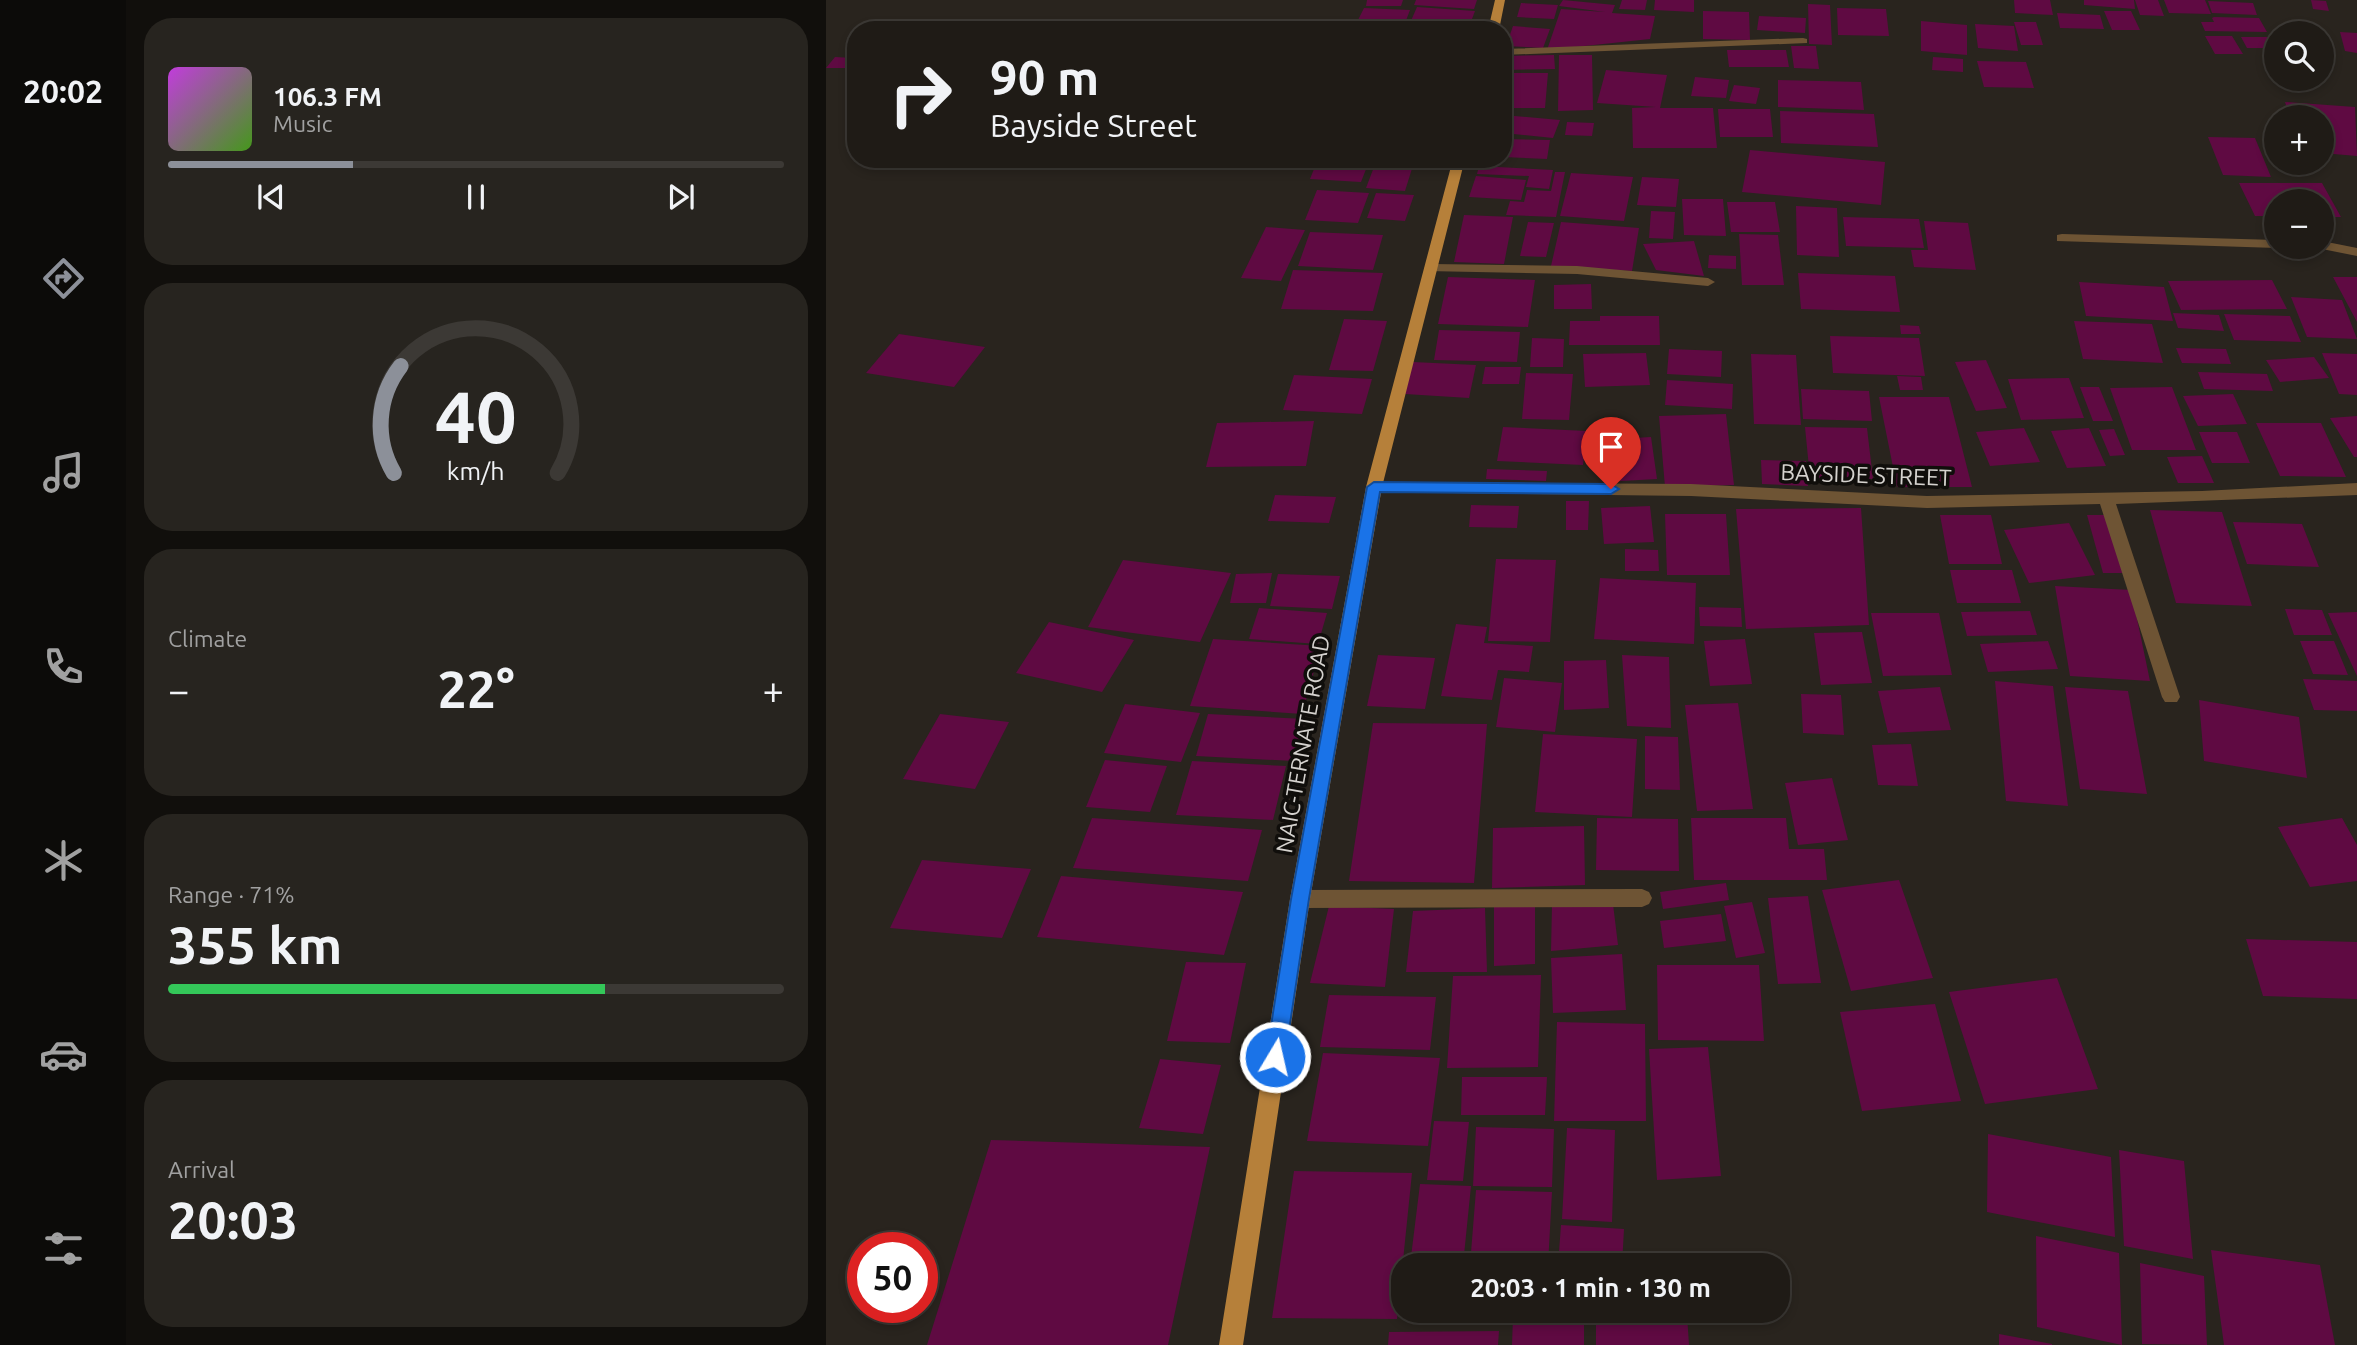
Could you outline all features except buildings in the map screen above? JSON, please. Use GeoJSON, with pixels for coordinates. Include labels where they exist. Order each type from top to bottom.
{"type":"FeatureCollection","features":[{"type":"Feature","properties":{"kind":"main road"},"geometry":{"type":"LineString","coordinates":[[1495,21],[1500,0]]}},
{"type":"Feature","properties":{"kind":"main road","name":"NAIC-TERNATE ROAD"},"geometry":{"type":"LineString","coordinates":[[1231,1345],[1300,899],[1374,487],[1457,168]]}},
{"type":"Feature","properties":{"kind":"street"},"geometry":{"type":"LineString","coordinates":[[1512,52],[1803,41]]}},
{"type":"Feature","properties":{"kind":"street"},"geometry":{"type":"LineString","coordinates":[[2062,238],[2264,244]]}},
{"type":"Feature","properties":{"kind":"street"},"geometry":{"type":"LineString","coordinates":[[2334,246],[2357,252]]}},
{"type":"Feature","properties":{"kind":"street"},"geometry":{"type":"LineString","coordinates":[[1431,268],[1577,270],[1708,282]]}},
{"type":"Feature","properties":{"kind":"street","name":"BAYSIDE STREET"},"geometry":{"type":"LineString","coordinates":[[1374,487],[1690,490],[1927,502],[2106,499],[2357,489]]}},
{"type":"Feature","properties":{"kind":"street"},"geometry":{"type":"LineString","coordinates":[[2106,499],[2171,697]]}},
{"type":"Feature","properties":{"kind":"street"},"geometry":{"type":"LineString","coordinates":[[1300,899],[1642,898]]}},
{"type":"Feature","properties":{"kind":"route"},"geometry":{"type":"LineString","coordinates":[[1275,1057],[1300,899],[1374,487],[1611,489]]}}]}
